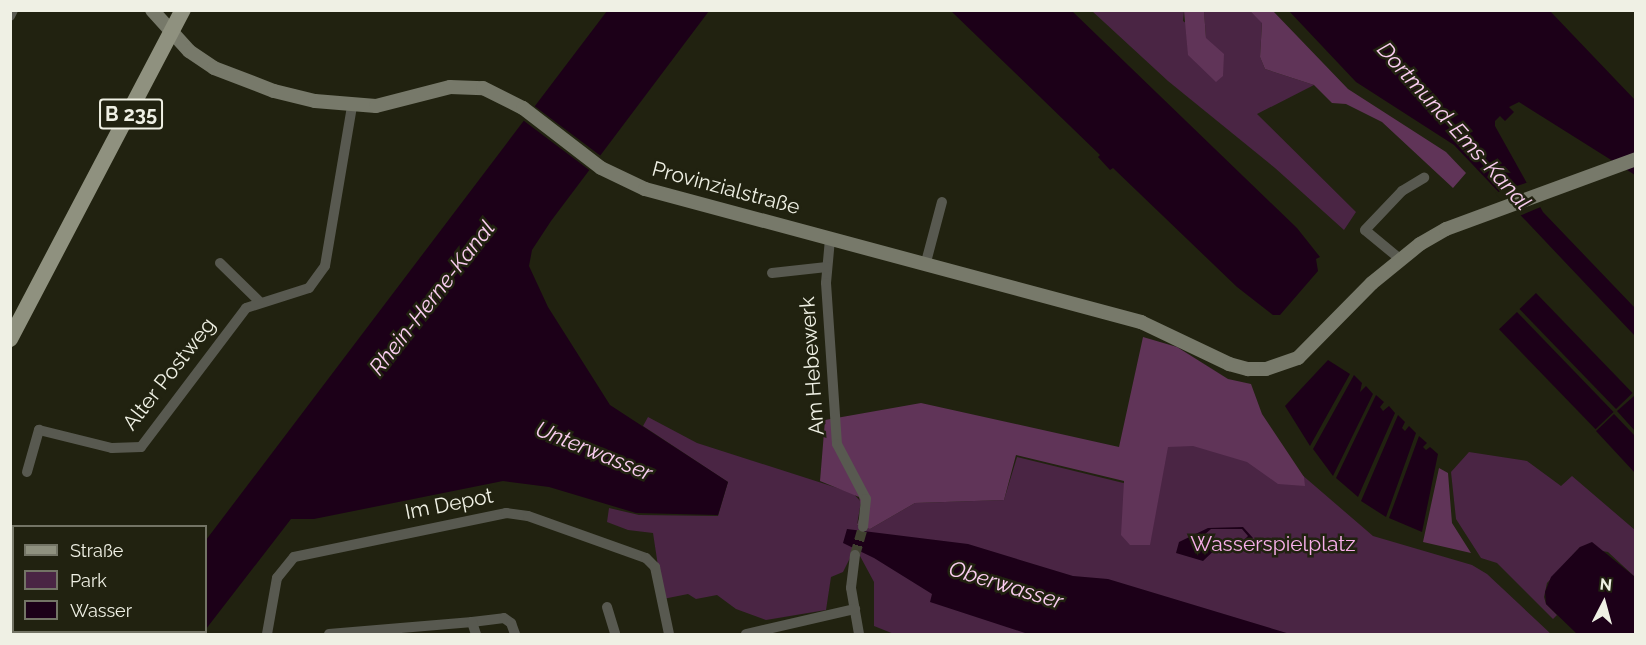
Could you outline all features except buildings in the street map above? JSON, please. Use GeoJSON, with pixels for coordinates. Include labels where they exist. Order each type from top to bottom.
{"type":"FeatureCollection","features":[{"type":"Feature","properties":{"kind":"main road","name":"Provinzialstraße"},"geometry":{"type":"LineString","coordinates":[[152,10],[189,51],[214,68],[274,91],[352,106],[376,106],[466,85],[490,90],[523,108],[601,168],[645,189],[830,239],[926,262],[1141,322],[1238,367],[1266,369],[1298,358],[1400,259]]}},
{"type":"Feature","properties":{"kind":"main road","name":"B 235"},"geometry":{"type":"LineString","coordinates":[[10,339],[183,10]]}},
{"type":"Feature","properties":{"kind":"main road"},"geometry":{"type":"LineString","coordinates":[[1400,259],[1446,229],[1543,191],[1635,159]]}},
{"type":"Feature","properties":{"kind":"street"},"geometry":{"type":"LineString","coordinates":[[10,16],[13,10]]}},
{"type":"Feature","properties":{"kind":"street"},"geometry":{"type":"LineString","coordinates":[[220,263],[259,301],[295,295],[309,288],[325,266],[352,106]]}},
{"type":"Feature","properties":{"kind":"street"},"geometry":{"type":"LineString","coordinates":[[1400,259],[1365,230],[1402,191],[1424,178]]}},
{"type":"Feature","properties":{"kind":"street"},"geometry":{"type":"LineString","coordinates":[[926,262],[942,202]]}},
{"type":"Feature","properties":{"kind":"street","name":"Am Hebewerk"},"geometry":{"type":"LineString","coordinates":[[830,239],[827,267],[830,385],[837,444],[866,499],[863,527]]}},
{"type":"Feature","properties":{"kind":"street","name":"Am Hebewerk"},"geometry":{"type":"LineString","coordinates":[[772,273],[827,267]]}},
{"type":"Feature","properties":{"kind":"street","name":"Alter Postweg"},"geometry":{"type":"LineString","coordinates":[[27,472],[39,430],[112,448],[141,447],[246,308],[259,301]]}},
{"type":"Feature","properties":{"kind":"street","name":"Im Depot"},"geometry":{"type":"LineString","coordinates":[[267,634],[277,579],[294,556],[506,513],[528,516],[646,558],[655,567],[669,634]]}},
{"type":"Feature","properties":{"kind":"street"},"geometry":{"type":"LineString","coordinates":[[855,555],[850,579],[859,634]]}},
{"type":"Feature","properties":{"kind":"street"},"geometry":{"type":"LineString","coordinates":[[607,607],[615,634]]}},
{"type":"Feature","properties":{"kind":"street"},"geometry":{"type":"LineString","coordinates":[[746,634],[855,609]]}},
{"type":"Feature","properties":{"kind":"street"},"geometry":{"type":"LineString","coordinates":[[329,634],[504,618],[511,623],[515,634]]}},
{"type":"Feature","properties":{"kind":"street"},"geometry":{"type":"LineString","coordinates":[[472,622],[476,634]]}},
{"type":"Feature","properties":{"kind":"green space"},"geometry":{"type":"Polygon","coordinates":[[[1092,11],[1184,11],[1183,21],[1206,38],[1204,11],[1250,11],[1262,22],[1260,57],[1265,69],[1314,85],[1257,114],[1356,212],[1344,230],[1275,168],[1168,81],[1092,11]]]}},
{"type":"Feature","properties":{"kind":"green space","name":"Wasserspielplatz"},"geometry":{"type":"Polygon","coordinates":[[[1169,415],[1301,474],[1373,536],[1472,565],[1487,574],[1551,634],[894,634],[874,626],[874,582],[860,556],[852,554],[843,572],[831,577],[826,610],[766,620],[736,609],[717,595],[696,599],[688,594],[663,599],[653,533],[628,530],[607,522],[609,508],[639,515],[718,516],[728,482],[643,426],[648,417],[697,443],[853,493],[861,502],[857,525],[870,529],[915,503],[1004,500],[1017,457],[1148,489],[1169,415]]]}},
{"type":"Feature","properties":{"kind":"green space"},"geometry":{"type":"Polygon","coordinates":[[[1469,452],[1527,461],[1561,486],[1572,476],[1635,530],[1635,577],[1608,552],[1580,547],[1547,583],[1544,597],[1546,604],[1557,615],[1553,619],[1497,563],[1481,558],[1456,519],[1451,472],[1469,452]]]}},
{"type":"Feature","properties":{"kind":"shaded area"},"geometry":{"type":"Polygon","coordinates":[[[1184,11],[1204,11],[1206,38],[1224,54],[1223,76],[1216,82],[1188,55],[1184,11]]]}},
{"type":"Feature","properties":{"kind":"shaded area"},"geometry":{"type":"Polygon","coordinates":[[[1250,11],[1273,11],[1348,89],[1446,152],[1466,173],[1453,188],[1382,122],[1346,104],[1332,103],[1314,85],[1265,69],[1260,57],[1262,23],[1250,11]]]}},
{"type":"Feature","properties":{"kind":"shaded area"},"geometry":{"type":"Polygon","coordinates":[[[1143,337],[1177,347],[1228,379],[1251,384],[1262,414],[1304,477],[1305,486],[1278,484],[1247,462],[1193,446],[1168,447],[1150,545],[1130,545],[1121,535],[1124,481],[1016,455],[1004,500],[915,503],[870,529],[857,525],[862,510],[859,497],[820,481],[825,420],[921,403],[1119,447],[1143,337]]]}},
{"type":"Feature","properties":{"kind":"shaded area"},"geometry":{"type":"Polygon","coordinates":[[[1439,468],[1448,473],[1452,523],[1471,553],[1423,542],[1439,468]]]}},
{"type":"Feature","properties":{"kind":"water"},"geometry":{"type":"Polygon","coordinates":[[[607,11],[709,11],[551,221],[532,250],[529,266],[548,307],[610,405],[728,482],[718,515],[636,513],[549,487],[503,481],[314,519],[291,519],[207,628],[207,539],[607,11]]]}},
{"type":"Feature","properties":{"kind":"water"},"geometry":{"type":"Polygon","coordinates":[[[951,11],[1072,11],[1297,228],[1320,257],[1316,259],[1318,271],[1280,315],[1273,315],[1237,287],[1113,168],[1110,170],[1098,157],[1100,155],[951,11]]]}},
{"type":"Feature","properties":{"kind":"water","name":"Dortmund-Ems-Kanal"},"geometry":{"type":"Polygon","coordinates":[[[1289,11],[1550,11],[1635,100],[1635,175],[1519,102],[1509,107],[1514,112],[1505,121],[1500,116],[1495,121],[1495,126],[1543,212],[1635,308],[1635,336],[1454,145],[1356,82],[1289,11]]]}},
{"type":"Feature","properties":{"kind":"water"},"geometry":{"type":"Polygon","coordinates":[[[1536,293],[1633,393],[1616,409],[1519,309],[1536,293]]]}},
{"type":"Feature","properties":{"kind":"water"},"geometry":{"type":"Polygon","coordinates":[[[1517,312],[1614,412],[1596,429],[1499,329],[1517,312]]]}},
{"type":"Feature","properties":{"kind":"water"},"geometry":{"type":"Polygon","coordinates":[[[1328,360],[1350,374],[1310,446],[1285,406],[1328,360]]]}},
{"type":"Feature","properties":{"kind":"water"},"geometry":{"type":"Polygon","coordinates":[[[1354,375],[1362,383],[1360,392],[1366,386],[1373,394],[1333,476],[1313,449],[1354,375]]]}},
{"type":"Feature","properties":{"kind":"water"},"geometry":{"type":"Polygon","coordinates":[[[1376,395],[1384,402],[1380,407],[1383,411],[1389,406],[1395,413],[1358,497],[1336,478],[1376,395]]]}},
{"type":"Feature","properties":{"kind":"water"},"geometry":{"type":"Polygon","coordinates":[[[1635,397],[1635,431],[1617,411],[1635,397]]]}},
{"type":"Feature","properties":{"kind":"water"},"geometry":{"type":"Polygon","coordinates":[[[1614,414],[1635,436],[1635,473],[1596,431],[1614,414]]]}},
{"type":"Feature","properties":{"kind":"water"},"geometry":{"type":"Polygon","coordinates":[[[1398,415],[1405,422],[1402,428],[1405,431],[1409,426],[1416,433],[1386,517],[1361,501],[1398,415]]]}},
{"type":"Feature","properties":{"kind":"water"},"geometry":{"type":"Polygon","coordinates":[[[1419,436],[1427,443],[1423,447],[1426,450],[1430,447],[1438,454],[1422,532],[1389,518],[1419,436]]]}},
{"type":"Feature","properties":{"kind":"water"},"geometry":{"type":"Polygon","coordinates":[[[1243,527],[1253,538],[1244,543],[1221,544],[1203,561],[1176,553],[1179,542],[1208,528],[1243,527]],[[1211,529],[1197,541],[1197,552],[1225,540],[1244,540],[1248,536],[1242,529],[1211,529]]]}},
{"type":"Feature","properties":{"kind":"water","name":"Oberwasser"},"geometry":{"type":"Polygon","coordinates":[[[847,529],[968,544],[1073,576],[1108,579],[1290,634],[1028,634],[930,602],[932,594],[874,558],[843,543],[847,529]]]}},
{"type":"Feature","properties":{"kind":"water"},"geometry":{"type":"Polygon","coordinates":[[[1592,542],[1635,577],[1635,634],[1577,634],[1546,604],[1545,592],[1551,577],[1580,547],[1592,542]]]}},
{"type":"Feature","properties":{"kind":"pier"},"geometry":{"type":"Polygon","coordinates":[[[533,105],[604,159],[593,173],[522,119],[533,105]]]}},
{"type":"Feature","properties":{"kind":"pier"},"geometry":{"type":"Polygon","coordinates":[[[1529,182],[1543,206],[1517,217],[1495,193],[1529,182]]]}},
{"type":"Feature","properties":{"kind":"tunnel"},"geometry":{"type":"LineString","coordinates":[[855,555],[863,527]]}},
{"type":"Feature","properties":{"kind":"water label","name":"Rhein-Herne-Kanal"},"geometry":{"type":"Point","coordinates":[432,298]}},
{"type":"Feature","properties":{"kind":"water label","name":"Unterwasser"},"geometry":{"type":"Point","coordinates":[594,451]}}]}
